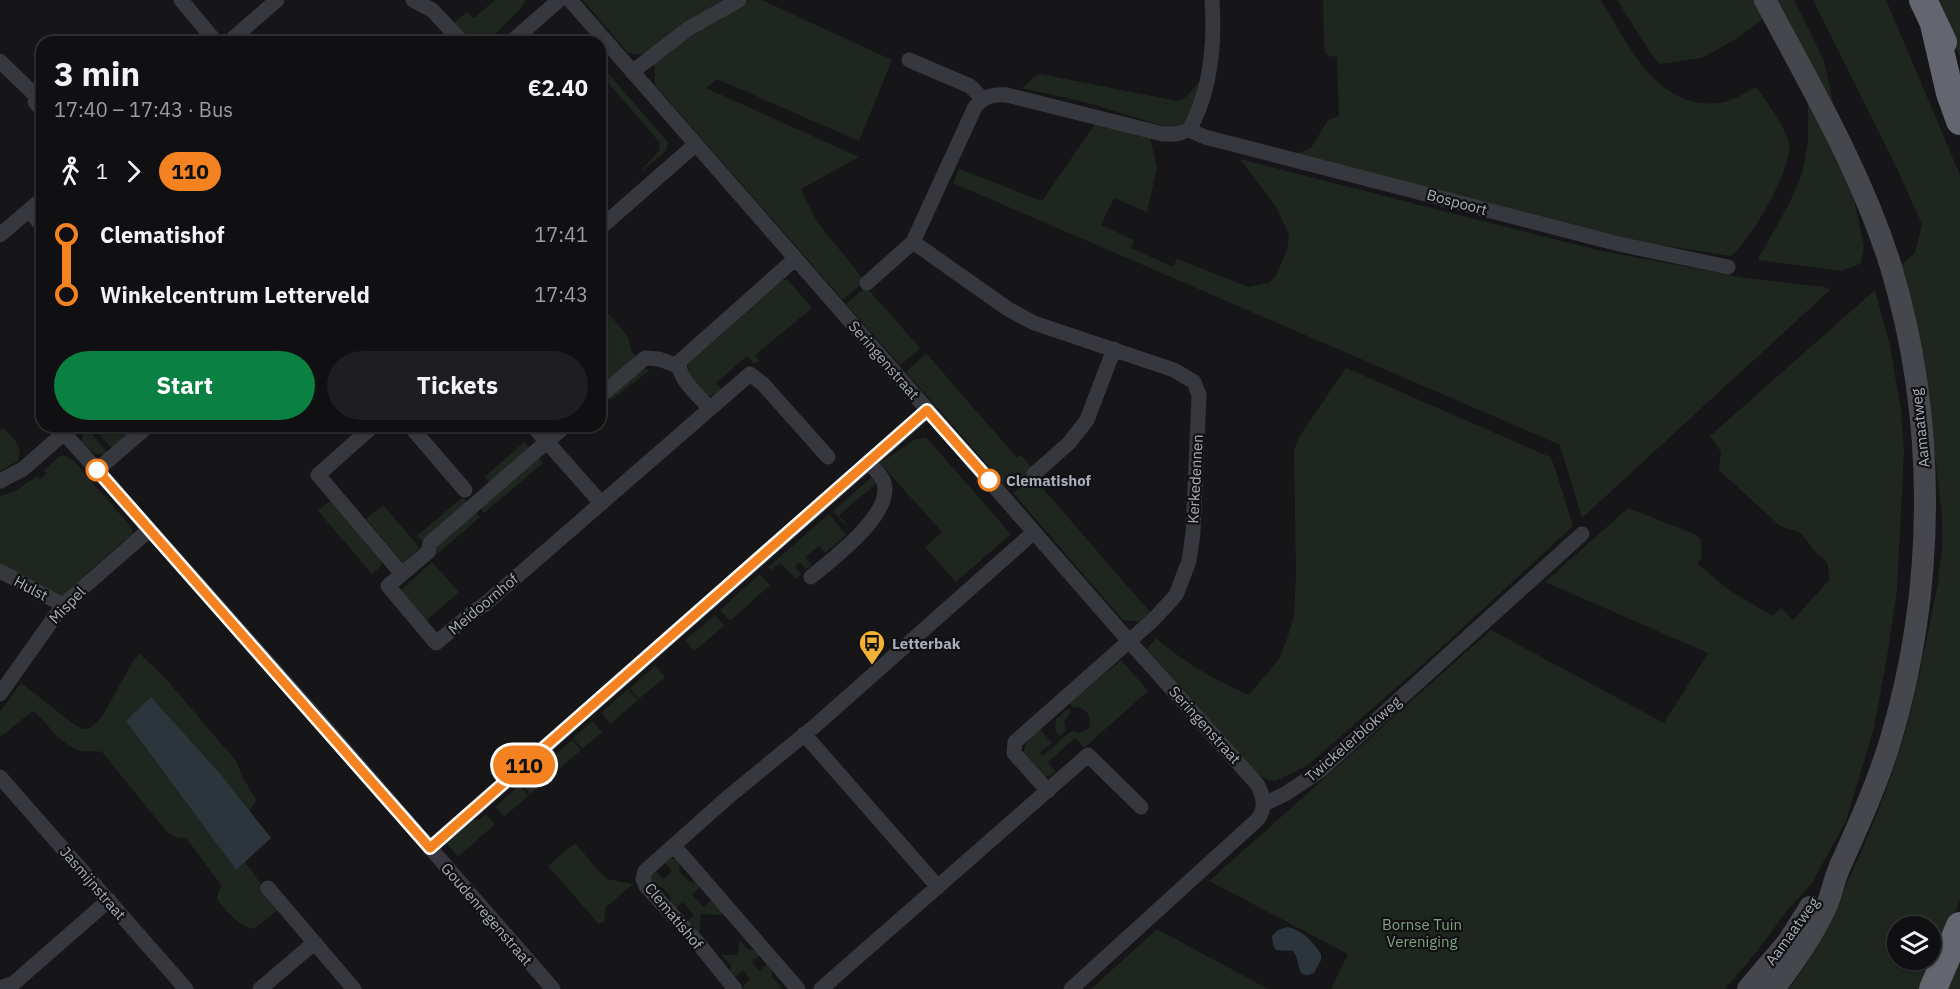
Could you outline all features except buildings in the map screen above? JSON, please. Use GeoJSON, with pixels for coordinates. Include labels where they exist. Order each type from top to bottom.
{"type":"FeatureCollection","features":[{"type":"Feature","properties":{"kind":"highway"},"geometry":{"type":"LineString","coordinates":[[1929,12],[1960,77]]}},
{"type":"Feature","properties":{"kind":"highway"},"geometry":{"type":"LineString","coordinates":[[1929,12],[1950,93],[1960,121]]}},
{"type":"Feature","properties":{"kind":"highway"},"geometry":{"type":"LineString","coordinates":[[1933,989],[1960,926]]}},
{"type":"Feature","properties":{"kind":"main road","name":"Aamaatweg"},"geometry":{"type":"LineString","coordinates":[[1765,0],[1830,121],[1863,190],[1890,267],[1908,334],[1919,406],[1925,494],[1922,577],[1908,673],[1890,742],[1864,813],[1837,873],[1826,907],[1800,953],[1774,989]]}},
{"type":"Feature","properties":{"kind":"main road","name":"Aamaatweg"},"geometry":{"type":"LineString","coordinates":[[1748,989],[1788,942],[1816,898],[1837,873]]}},
{"type":"Feature","properties":{"kind":"street"},"geometry":{"type":"LineString","coordinates":[[181,0],[211,36]]}},
{"type":"Feature","properties":{"kind":"street"},"geometry":{"type":"LineString","coordinates":[[236,36],[277,0]]}},
{"type":"Feature","properties":{"kind":"street"},"geometry":{"type":"LineString","coordinates":[[413,0],[432,10],[456,36]]}},
{"type":"Feature","properties":{"kind":"street"},"geometry":{"type":"LineString","coordinates":[[518,36],[559,0]]}},
{"type":"Feature","properties":{"kind":"street","name":"Seringenstraat"},"geometry":{"type":"LineString","coordinates":[[570,0],[601,36]]}},
{"type":"Feature","properties":{"kind":"street"},"geometry":{"type":"LineString","coordinates":[[632,72],[688,29],[739,0]]}},
{"type":"Feature","properties":{"kind":"street"},"geometry":{"type":"LineString","coordinates":[[867,283],[913,242],[975,107],[983,99],[995,94],[1007,95],[1163,134],[1177,134],[1189,130],[1195,120],[1210,71],[1214,34],[1212,0]]}},
{"type":"Feature","properties":{"kind":"street","name":"Seringenstraat"},"geometry":{"type":"LineString","coordinates":[[606,42],[1129,641],[1257,784],[1264,804]]}},
{"type":"Feature","properties":{"kind":"street"},"geometry":{"type":"LineString","coordinates":[[909,60],[970,86],[983,99]]}},
{"type":"Feature","properties":{"kind":"street"},"geometry":{"type":"LineString","coordinates":[[0,61],[36,96]]}},
{"type":"Feature","properties":{"kind":"street","name":"Bospoort"},"geometry":{"type":"LineString","coordinates":[[1189,130],[1215,140],[1619,244],[1728,267]]}},
{"type":"Feature","properties":{"kind":"street"},"geometry":{"type":"LineString","coordinates":[[606,223],[696,144]]}},
{"type":"Feature","properties":{"kind":"street"},"geometry":{"type":"LineString","coordinates":[[0,235],[36,204]]}},
{"type":"Feature","properties":{"kind":"street"},"geometry":{"type":"LineString","coordinates":[[29,210],[36,219]]}},
{"type":"Feature","properties":{"kind":"street","name":"Kerkedennen"},"geometry":{"type":"LineString","coordinates":[[913,242],[1008,309],[1034,323],[1174,370],[1194,382],[1199,396],[1193,533],[1189,561],[1176,595],[1129,641]]}},
{"type":"Feature","properties":{"kind":"street"},"geometry":{"type":"LineString","coordinates":[[678,366],[684,355],[795,259]]}},
{"type":"Feature","properties":{"kind":"street"},"geometry":{"type":"LineString","coordinates":[[1034,474],[1069,443],[1087,420],[1114,349]]}},
{"type":"Feature","properties":{"kind":"street"},"geometry":{"type":"LineString","coordinates":[[606,391],[645,358],[659,359],[678,366],[683,376],[709,408]]}},
{"type":"Feature","properties":{"kind":"street","name":"Meidoornhof"},"geometry":{"type":"LineString","coordinates":[[402,574],[388,586],[436,643],[484,605],[750,374],[763,384],[828,458]]}},
{"type":"Feature","properties":{"kind":"street"},"geometry":{"type":"LineString","coordinates":[[430,848],[927,410]]}},
{"type":"Feature","properties":{"kind":"street"},"geometry":{"type":"LineString","coordinates":[[0,481],[23,469],[66,432]]}},
{"type":"Feature","properties":{"kind":"street","name":"Goudenregenstraat"},"geometry":{"type":"LineString","coordinates":[[69,432],[97,470],[149,530],[553,989]]}},
{"type":"Feature","properties":{"kind":"street"},"geometry":{"type":"LineString","coordinates":[[97,470],[141,432]]}},
{"type":"Feature","properties":{"kind":"street"},"geometry":{"type":"LineString","coordinates":[[366,432],[318,475],[402,574],[428,552],[430,543],[558,432]]}},
{"type":"Feature","properties":{"kind":"street"},"geometry":{"type":"LineString","coordinates":[[415,432],[465,490]]}},
{"type":"Feature","properties":{"kind":"street"},"geometry":{"type":"LineString","coordinates":[[538,432],[601,503]]}},
{"type":"Feature","properties":{"kind":"street"},"geometry":{"type":"LineString","coordinates":[[811,577],[852,541],[877,513],[884,501],[883,480],[868,462]]}},
{"type":"Feature","properties":{"kind":"street","name":"Mispel"},"geometry":{"type":"LineString","coordinates":[[0,694],[63,605],[149,530]]}},
{"type":"Feature","properties":{"kind":"street","name":"Clematishof"},"geometry":{"type":"LineString","coordinates":[[735,989],[646,886],[643,879],[645,871],[1034,532]]}},
{"type":"Feature","properties":{"kind":"street","name":"Twickelerblokweg"},"geometry":{"type":"LineString","coordinates":[[1071,989],[1258,819],[1263,813],[1264,804],[1285,794],[1320,771],[1582,534]]}},
{"type":"Feature","properties":{"kind":"street","name":"Hulst"},"geometry":{"type":"LineString","coordinates":[[0,571],[63,605]]}},
{"type":"Feature","properties":{"kind":"street"},"geometry":{"type":"LineString","coordinates":[[1048,791],[1014,753],[1015,742],[1129,641]]}},
{"type":"Feature","properties":{"kind":"street"},"geometry":{"type":"LineString","coordinates":[[804,734],[938,887]]}},
{"type":"Feature","properties":{"kind":"street"},"geometry":{"type":"LineString","coordinates":[[821,989],[1088,756],[1141,807]]}},
{"type":"Feature","properties":{"kind":"street","name":"Jasmijnstraat"},"geometry":{"type":"LineString","coordinates":[[0,777],[186,989]]}},
{"type":"Feature","properties":{"kind":"street"},"geometry":{"type":"LineString","coordinates":[[674,846],[798,989]]}},
{"type":"Feature","properties":{"kind":"street"},"geometry":{"type":"LineString","coordinates":[[268,888],[354,989]]}},
{"type":"Feature","properties":{"kind":"street"},"geometry":{"type":"LineString","coordinates":[[0,988],[14,983],[109,900]]}},
{"type":"Feature","properties":{"kind":"street"},"geometry":{"type":"LineString","coordinates":[[260,989],[314,943]]}},
{"type":"Feature","properties":{"kind":"green space"},"geometry":{"type":"Polygon","coordinates":[[[495,0],[526,0],[494,36],[466,36],[454,23],[467,12],[474,18],[495,0]]]}},
{"type":"Feature","properties":{"kind":"green space"},"geometry":{"type":"Polygon","coordinates":[[[583,0],[728,0],[648,55],[628,53],[583,0]]]}},
{"type":"Feature","properties":{"kind":"green space"},"geometry":{"type":"Polygon","coordinates":[[[750,0],[762,0],[892,60],[859,141],[717,79],[706,88],[859,157],[801,189],[817,222],[865,281],[843,300],[655,85],[654,63],[709,23],[750,0]]]}},
{"type":"Feature","properties":{"kind":"green space"},"geometry":{"type":"Polygon","coordinates":[[[1323,0],[1601,0],[1622,36],[1647,71],[1661,85],[1678,96],[1696,102],[1718,103],[1733,99],[1756,87],[1775,114],[1787,137],[1789,154],[1785,169],[1759,220],[1731,256],[1624,239],[1293,155],[1311,148],[1328,120],[1339,116],[1337,57],[1325,52],[1323,0]]]}},
{"type":"Feature","properties":{"kind":"green space"},"geometry":{"type":"Polygon","coordinates":[[[1617,0],[1794,0],[1824,61],[1864,246],[1861,263],[1841,271],[1759,260],[1802,174],[1808,141],[1808,71],[1767,16],[1734,40],[1702,58],[1659,64],[1617,0]]]}},
{"type":"Feature","properties":{"kind":"green space"},"geometry":{"type":"Polygon","coordinates":[[[1813,0],[1886,0],[1960,175],[1960,900],[1941,944],[1941,916],[1887,916],[1887,970],[1930,970],[1922,989],[1789,989],[1806,964],[1828,923],[1864,846],[1885,791],[1909,717],[1938,584],[1942,527],[1931,415],[1920,340],[1900,266],[1915,253],[1922,224],[1813,0]]]}},
{"type":"Feature","properties":{"kind":"green space"},"geometry":{"type":"Polygon","coordinates":[[[1933,0],[1960,0],[1960,57],[1933,0]]]}},
{"type":"Feature","properties":{"kind":"green space"},"geometry":{"type":"Polygon","coordinates":[[[606,71],[668,142],[666,151],[643,170],[659,151],[660,143],[606,80],[606,71]]]}},
{"type":"Feature","properties":{"kind":"green space"},"geometry":{"type":"Polygon","coordinates":[[[1041,74],[1177,101],[1186,97],[1200,81],[1197,98],[1187,122],[1173,129],[1088,103],[1022,88],[1035,76],[1041,74]]]}},
{"type":"Feature","properties":{"kind":"green space"},"geometry":{"type":"Polygon","coordinates":[[[1095,124],[1150,137],[1157,168],[1147,212],[1114,198],[1101,225],[1134,240],[1131,248],[1173,267],[1177,259],[1249,287],[1269,283],[1275,277],[1287,250],[1289,234],[1276,207],[1240,159],[1597,250],[1745,278],[1825,287],[1830,290],[1582,518],[1560,445],[953,183],[959,169],[1042,201],[1095,124]]]}},
{"type":"Feature","properties":{"kind":"green space"},"geometry":{"type":"Polygon","coordinates":[[[783,280],[788,280],[812,308],[755,355],[759,360],[754,364],[747,356],[716,383],[723,391],[716,396],[706,395],[689,375],[688,364],[783,280]]]}},
{"type":"Feature","properties":{"kind":"green space"},"geometry":{"type":"Polygon","coordinates":[[[866,287],[920,348],[900,365],[846,304],[866,287]]]}},
{"type":"Feature","properties":{"kind":"green space","name":"Bornse Tuin Vereniging"},"geometry":{"type":"Polygon","coordinates":[[[1875,290],[1890,346],[1901,411],[1904,451],[1897,590],[1874,728],[1846,821],[1812,883],[1785,913],[1759,949],[1725,989],[1331,989],[1348,954],[1209,881],[1491,630],[1664,723],[1708,653],[1545,582],[1628,508],[1695,534],[1701,540],[1702,558],[1697,563],[1726,588],[1772,616],[1781,608],[1793,620],[1830,579],[1827,562],[1817,554],[1801,533],[1780,526],[1719,470],[1721,452],[1710,436],[1875,290]]]}},
{"type":"Feature","properties":{"kind":"green space"},"geometry":{"type":"Polygon","coordinates":[[[609,314],[628,337],[631,350],[636,356],[606,382],[606,317],[609,314]]]}},
{"type":"Feature","properties":{"kind":"green space"},"geometry":{"type":"Polygon","coordinates":[[[926,353],[1017,458],[1021,455],[1033,469],[1009,490],[906,372],[926,353]]]}},
{"type":"Feature","properties":{"kind":"green space"},"geometry":{"type":"Polygon","coordinates":[[[641,368],[650,370],[611,400],[608,397],[641,368]]]}},
{"type":"Feature","properties":{"kind":"green space"},"geometry":{"type":"Polygon","coordinates":[[[1346,368],[1550,457],[1573,526],[1431,657],[1308,765],[1276,781],[1269,780],[1256,774],[1147,649],[1156,638],[1200,670],[1249,695],[1279,659],[1294,616],[1296,574],[1294,450],[1299,437],[1346,368]]]}},
{"type":"Feature","properties":{"kind":"green space"},"geometry":{"type":"Polygon","coordinates":[[[4,428],[17,443],[20,451],[18,461],[0,471],[0,429],[4,428]]]}},
{"type":"Feature","properties":{"kind":"green space"},"geometry":{"type":"Polygon","coordinates":[[[83,432],[90,432],[108,453],[97,454],[82,442],[83,432]]]}},
{"type":"Feature","properties":{"kind":"green space"},"geometry":{"type":"Polygon","coordinates":[[[97,432],[132,432],[112,449],[97,432]]]}},
{"type":"Feature","properties":{"kind":"green space"},"geometry":{"type":"Polygon","coordinates":[[[926,437],[1011,534],[956,582],[925,547],[942,532],[880,463],[914,440],[926,437]]]}},
{"type":"Feature","properties":{"kind":"green space"},"geometry":{"type":"Polygon","coordinates":[[[524,442],[530,448],[490,483],[485,477],[524,442]]]}},
{"type":"Feature","properties":{"kind":"green space"},"geometry":{"type":"Polygon","coordinates":[[[60,456],[66,456],[74,461],[132,528],[135,535],[129,541],[126,539],[68,590],[68,594],[61,596],[46,590],[46,587],[0,563],[0,496],[15,491],[37,476],[40,479],[47,473],[44,470],[60,456]]]}},
{"type":"Feature","properties":{"kind":"green space"},"geometry":{"type":"Polygon","coordinates":[[[538,457],[543,463],[484,513],[480,508],[538,457]]]}},
{"type":"Feature","properties":{"kind":"green space"},"geometry":{"type":"Polygon","coordinates":[[[873,476],[878,482],[839,515],[845,525],[833,511],[873,476]]]}},
{"type":"Feature","properties":{"kind":"green space"},"geometry":{"type":"Polygon","coordinates":[[[1032,476],[1150,612],[1150,615],[1142,622],[1123,620],[1013,493],[1032,476]]]}},
{"type":"Feature","properties":{"kind":"green space"},"geometry":{"type":"Polygon","coordinates":[[[463,497],[467,502],[422,541],[417,536],[463,497]]]}},
{"type":"Feature","properties":{"kind":"green space"},"geometry":{"type":"Polygon","coordinates":[[[330,501],[382,561],[381,566],[372,574],[318,511],[330,501]]]}},
{"type":"Feature","properties":{"kind":"green space"},"geometry":{"type":"Polygon","coordinates":[[[383,505],[420,548],[403,563],[366,519],[383,505]]]}},
{"type":"Feature","properties":{"kind":"green space"},"geometry":{"type":"Polygon","coordinates":[[[475,512],[480,517],[435,556],[430,551],[475,512]]]}},
{"type":"Feature","properties":{"kind":"green space"},"geometry":{"type":"Polygon","coordinates":[[[829,514],[846,535],[825,553],[819,546],[805,557],[812,565],[806,569],[800,562],[795,566],[801,574],[796,579],[780,563],[771,570],[768,567],[829,514]]]}},
{"type":"Feature","properties":{"kind":"green space"},"geometry":{"type":"Polygon","coordinates":[[[432,562],[459,592],[426,621],[400,591],[432,562]]]}},
{"type":"Feature","properties":{"kind":"green space"},"geometry":{"type":"Polygon","coordinates":[[[760,574],[770,585],[730,621],[720,610],[760,574]]]}},
{"type":"Feature","properties":{"kind":"green space"},"geometry":{"type":"Polygon","coordinates":[[[715,615],[724,626],[694,651],[685,640],[715,615]]]}},
{"type":"Feature","properties":{"kind":"green space"},"geometry":{"type":"Polygon","coordinates":[[[140,654],[167,680],[237,762],[256,800],[250,811],[152,698],[126,721],[236,870],[245,862],[279,909],[254,929],[238,921],[224,908],[217,899],[222,886],[187,839],[175,837],[167,832],[102,752],[81,751],[71,747],[33,711],[0,737],[0,712],[21,683],[75,725],[89,729],[101,718],[135,658],[140,654]]]}},
{"type":"Feature","properties":{"kind":"green space"},"geometry":{"type":"Polygon","coordinates":[[[1121,660],[1148,691],[1084,748],[1075,738],[1048,762],[1056,772],[1050,776],[1044,776],[1024,753],[1027,743],[1040,729],[1052,743],[1040,753],[1043,756],[1068,733],[1073,731],[1079,733],[1089,728],[1090,718],[1087,713],[1079,707],[1074,708],[1069,703],[1121,660]]]}},
{"type":"Feature","properties":{"kind":"green space"},"geometry":{"type":"Polygon","coordinates":[[[655,666],[665,677],[639,699],[630,688],[655,666]]]}},
{"type":"Feature","properties":{"kind":"green space"},"geometry":{"type":"Polygon","coordinates":[[[628,689],[638,700],[610,724],[601,713],[628,689]]]}},
{"type":"Feature","properties":{"kind":"green space"},"geometry":{"type":"Polygon","coordinates":[[[1068,709],[1071,712],[1064,721],[1066,731],[1059,736],[1055,729],[1056,719],[1068,709]]]}},
{"type":"Feature","properties":{"kind":"green space"},"geometry":{"type":"Polygon","coordinates":[[[592,721],[602,732],[582,749],[573,738],[592,721]]]}},
{"type":"Feature","properties":{"kind":"green space"},"geometry":{"type":"Polygon","coordinates":[[[572,740],[581,750],[559,769],[550,759],[572,740]]]}},
{"type":"Feature","properties":{"kind":"green space"},"geometry":{"type":"Polygon","coordinates":[[[540,772],[547,780],[530,794],[521,783],[529,776],[532,779],[540,772]]]}},
{"type":"Feature","properties":{"kind":"green space"},"geometry":{"type":"Polygon","coordinates":[[[520,785],[528,796],[504,817],[495,807],[520,785]]]}},
{"type":"Feature","properties":{"kind":"green space"},"geometry":{"type":"Polygon","coordinates":[[[486,814],[495,824],[458,857],[447,844],[473,820],[480,820],[486,814]]]}},
{"type":"Feature","properties":{"kind":"green space"},"geometry":{"type":"Polygon","coordinates":[[[575,843],[606,879],[633,884],[606,907],[604,921],[599,924],[548,866],[575,843]]]}},
{"type":"Feature","properties":{"kind":"green space"},"geometry":{"type":"Polygon","coordinates":[[[669,858],[676,859],[680,863],[679,871],[689,881],[699,885],[699,888],[692,894],[703,907],[713,901],[722,911],[722,915],[701,914],[699,935],[687,921],[694,915],[683,902],[676,908],[671,905],[671,897],[662,887],[653,886],[650,881],[650,875],[656,871],[663,879],[672,871],[665,863],[669,858]]]}},
{"type":"Feature","properties":{"kind":"green space"},"geometry":{"type":"Polygon","coordinates":[[[1157,929],[1268,989],[1091,989],[1157,929]]]}},
{"type":"Feature","properties":{"kind":"green space"},"geometry":{"type":"Polygon","coordinates":[[[739,940],[748,949],[759,953],[752,962],[759,971],[766,965],[770,965],[772,977],[782,989],[744,989],[743,986],[750,979],[743,970],[736,976],[732,976],[731,965],[721,955],[738,955],[739,940]]]}},
{"type":"Feature","properties":{"kind":"green space"},"geometry":{"type":"Polygon","coordinates":[[[1960,956],[1960,989],[1945,989],[1960,956]]]}},
{"type":"Feature","properties":{"kind":"shaded area"},"geometry":{"type":"Polygon","coordinates":[[[151,697],[222,776],[271,838],[236,870],[126,721],[151,697]]]}},
{"type":"Feature","properties":{"kind":"shaded area"},"geometry":{"type":"Polygon","coordinates":[[[1287,927],[1307,937],[1321,954],[1321,960],[1314,973],[1302,974],[1293,951],[1276,950],[1273,945],[1272,936],[1278,930],[1287,927]]]}},
{"type":"Feature","properties":{"kind":"bus line","name":"110"},"geometry":{"type":"LineString","coordinates":[[97,470],[430,848],[927,410],[989,480]]}},
{"type":"Feature","properties":{"kind":"place","name":"Clematishof"},"geometry":{"type":"Point","coordinates":[989,480]}},
{"type":"Feature","properties":{"kind":"place","name":"Letterbak"},"geometry":{"type":"Point","coordinates":[872,666]}}]}
